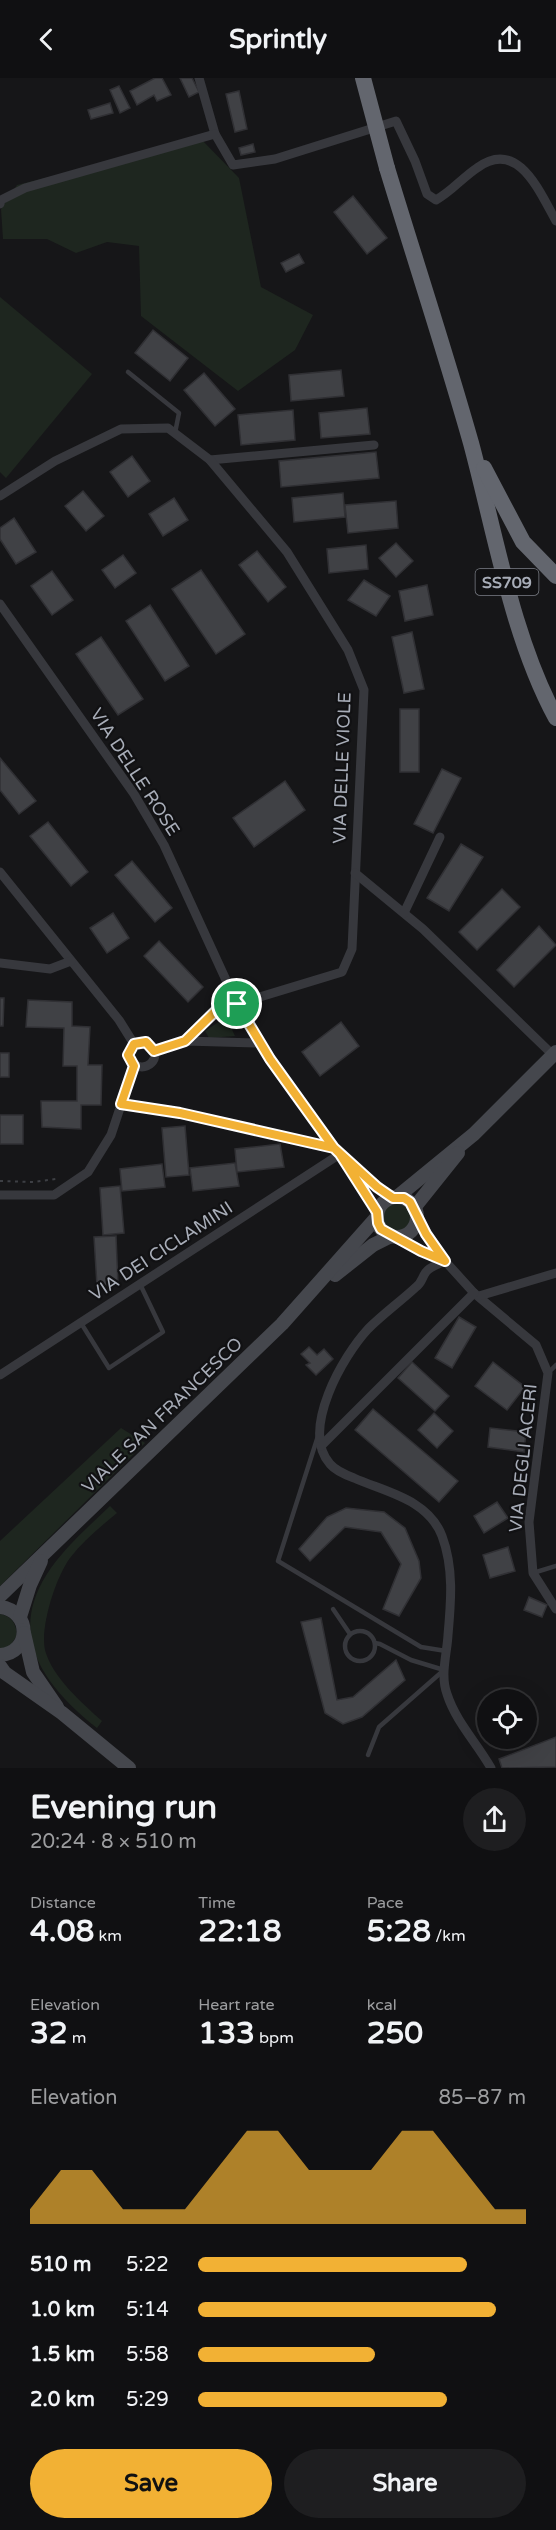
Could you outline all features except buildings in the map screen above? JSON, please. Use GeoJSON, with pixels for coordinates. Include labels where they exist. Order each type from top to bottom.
{"type":"FeatureCollection","features":[{"type":"Feature","properties":{"kind":"highway","name":"SS709"},"geometry":{"type":"LineString","coordinates":[[363,78],[387,168],[470,442],[511,598],[544,696],[556,718]]}},
{"type":"Feature","properties":{"kind":"highway"},"geometry":{"type":"LineString","coordinates":[[470,442],[523,542],[556,576]]}},
{"type":"Feature","properties":{"kind":"street"},"geometry":{"type":"LineString","coordinates":[[199,78],[215,134],[233,165],[275,159],[396,121],[415,160],[427,194],[436,200],[451,192],[474,169],[490,159],[511,160],[530,176],[556,221]]}},
{"type":"Feature","properties":{"kind":"street"},"geometry":{"type":"LineString","coordinates":[[0,204],[1,200],[25,188],[215,134]]}},
{"type":"Feature","properties":{"kind":"street","name":"VIA DELLE VIOLE"},"geometry":{"type":"LineString","coordinates":[[0,496],[55,461],[121,429],[168,428],[210,460],[287,552],[348,650],[364,690],[352,949],[342,972],[235,999]]}},
{"type":"Feature","properties":{"kind":"street"},"geometry":{"type":"LineString","coordinates":[[210,460],[374,445]]}},
{"type":"Feature","properties":{"kind":"street","name":"VIA DELLE ROSE"},"geometry":{"type":"LineString","coordinates":[[0,604],[134,794],[164,845],[235,999],[260,1043],[337,1151]]}},
{"type":"Feature","properties":{"kind":"street"},"geometry":{"type":"LineString","coordinates":[[404,914],[440,837]]}},
{"type":"Feature","properties":{"kind":"street"},"geometry":{"type":"LineString","coordinates":[[0,872],[129,1033],[134,1044]]}},
{"type":"Feature","properties":{"kind":"street"},"geometry":{"type":"LineString","coordinates":[[337,1151],[377,1215],[381,1229],[394,1236],[410,1232],[414,1227],[416,1212],[474,1134],[555,1053],[404,914],[355,873]]}},
{"type":"Feature","properties":{"kind":"street"},"geometry":{"type":"LineString","coordinates":[[0,963],[50,969],[71,961]]}},
{"type":"Feature","properties":{"kind":"street"},"geometry":{"type":"LineString","coordinates":[[185,1041],[235,999]]}},
{"type":"Feature","properties":{"kind":"street"},"geometry":{"type":"LineString","coordinates":[[154,1051],[185,1041],[260,1043]]}},
{"type":"Feature","properties":{"kind":"street"},"geometry":{"type":"LineString","coordinates":[[134,1044],[146,1042],[154,1051],[153,1060],[147,1066],[134,1066]]}},
{"type":"Feature","properties":{"kind":"street"},"geometry":{"type":"LineString","coordinates":[[0,1195],[54,1195],[88,1172],[111,1135],[134,1066],[128,1055],[134,1044]]}},
{"type":"Feature","properties":{"kind":"street"},"geometry":{"type":"LineString","coordinates":[[377,1215],[383,1202],[395,1197],[420,1173],[474,1134]]}},
{"type":"Feature","properties":{"kind":"street"},"geometry":{"type":"LineString","coordinates":[[337,1151],[395,1197],[407,1200],[416,1212]]}},
{"type":"Feature","properties":{"kind":"street","name":"VIA DEI CICLAMINI"},"geometry":{"type":"LineString","coordinates":[[0,1375],[337,1151]]}},
{"type":"Feature","properties":{"kind":"street"},"geometry":{"type":"LineString","coordinates":[[420,1173],[435,1187]]}},
{"type":"Feature","properties":{"kind":"street","name":"VIA DEGLI ACERI"},"geometry":{"type":"LineString","coordinates":[[416,1212],[445,1261],[477,1295],[536,1345],[548,1373],[530,1522],[533,1573],[556,1609]]}},
{"type":"Feature","properties":{"kind":"street","name":"VIALE SAN FRANCESCO"},"geometry":{"type":"LineString","coordinates":[[0,1596],[43,1557],[356,1251],[377,1215]]}},
{"type":"Feature","properties":{"kind":"street","name":"VIALE SAN FRANCESCO"},"geometry":{"type":"LineString","coordinates":[[356,1251],[394,1236]]}},
{"type":"Feature","properties":{"kind":"street","name":"VIA DEGLI ACERI"},"geometry":{"type":"LineString","coordinates":[[394,1236],[445,1261]]}},
{"type":"Feature","properties":{"kind":"street"},"geometry":{"type":"LineString","coordinates":[[445,1261],[426,1270],[421,1283],[369,1329],[347,1356],[331,1388],[321,1418],[320,1441],[331,1465],[354,1478],[417,1504],[441,1533],[450,1560],[444,1670],[446,1693],[463,1727],[482,1751],[491,1768]]}},
{"type":"Feature","properties":{"kind":"street"},"geometry":{"type":"LineString","coordinates":[[320,1441],[477,1295],[556,1273]]}},
{"type":"Feature","properties":{"kind":"street","name":"VIALE SAN FRANCESCO"},"geometry":{"type":"LineString","coordinates":[[20,1617],[30,1585],[43,1557]]}},
{"type":"Feature","properties":{"kind":"street"},"geometry":{"type":"LineString","coordinates":[[0,1607],[14,1611],[20,1617],[33,1672],[62,1713]]}},
{"type":"Feature","properties":{"kind":"street"},"geometry":{"type":"LineString","coordinates":[[0,1655],[12,1652],[18,1647],[24,1633]]}},
{"type":"Feature","properties":{"kind":"street"},"geometry":{"type":"LineString","coordinates":[[0,1666],[4,1673],[62,1713],[129,1768]]}},
{"type":"Feature","properties":{"kind":"lane"},"geometry":{"type":"LineString","coordinates":[[128,372],[179,413],[175,433]]}},
{"type":"Feature","properties":{"kind":"lane"},"geometry":{"type":"LineString","coordinates":[[121,1104],[191,1115],[337,1151]]}},
{"type":"Feature","properties":{"kind":"lane"},"geometry":{"type":"LineString","coordinates":[[81,1323],[110,1368],[163,1332],[139,1284]]}},
{"type":"Feature","properties":{"kind":"lane"},"geometry":{"type":"LineString","coordinates":[[548,1373],[556,1365]]}},
{"type":"Feature","properties":{"kind":"lane"},"geometry":{"type":"LineString","coordinates":[[320,1441],[278,1561],[421,1647],[446,1651]]}},
{"type":"Feature","properties":{"kind":"lane"},"geometry":{"type":"LineString","coordinates":[[533,1573],[556,1566]]}},
{"type":"Feature","properties":{"kind":"lane"},"geometry":{"type":"LineString","coordinates":[[333,1609],[350,1634]]}},
{"type":"Feature","properties":{"kind":"lane"},"geometry":{"type":"LineString","coordinates":[[375,1643],[370,1657],[361,1660],[352,1659],[344,1646],[350,1634],[360,1630],[370,1634],[375,1643],[411,1660],[444,1670]]}},
{"type":"Feature","properties":{"kind":"lane"},"geometry":{"type":"LineString","coordinates":[[368,1755],[379,1727],[444,1670]]}},
{"type":"Feature","properties":{"kind":"path"},"geometry":{"type":"LineString","coordinates":[[0,1181],[33,1182],[56,1179]]}},
{"type":"Feature","properties":{"kind":"shaded area"},"geometry":{"type":"Polygon","coordinates":[[[201,139],[239,178],[261,287],[313,315],[295,350],[238,391],[141,316],[139,246],[107,242],[76,253],[47,239],[3,239],[1,209],[17,185],[201,139]]]}},
{"type":"Feature","properties":{"kind":"shaded area"},"geometry":{"type":"Polygon","coordinates":[[[0,297],[92,374],[6,478],[0,472],[0,297]]]}},
{"type":"Feature","properties":{"kind":"shaded area"},"geometry":{"type":"Polygon","coordinates":[[[226,1017],[235,1036],[209,1038],[205,1031],[226,1017]]]}},
{"type":"Feature","properties":{"kind":"shaded area"},"geometry":{"type":"Polygon","coordinates":[[[396,1202],[407,1206],[411,1217],[407,1228],[396,1232],[385,1228],[381,1217],[385,1206],[396,1202]]]}},
{"type":"Feature","properties":{"kind":"shaded area"},"geometry":{"type":"Polygon","coordinates":[[[121,1428],[145,1443],[0,1586],[0,1541],[121,1428]]]}},
{"type":"Feature","properties":{"kind":"shaded area"},"geometry":{"type":"Polygon","coordinates":[[[110,1506],[117,1513],[80,1546],[59,1577],[50,1602],[44,1640],[49,1660],[61,1680],[102,1721],[97,1728],[62,1696],[48,1679],[38,1660],[32,1640],[30,1619],[35,1597],[53,1565],[76,1538],[110,1506]]]}},
{"type":"Feature","properties":{"kind":"shaded area"},"geometry":{"type":"Polygon","coordinates":[[[0,1614],[12,1621],[17,1635],[11,1645],[0,1650],[0,1614]]]}},
{"type":"Feature","properties":{"kind":"route"},"geometry":{"type":"LineString","coordinates":[[237,1004],[232,995],[185,1041],[154,1051],[146,1042],[134,1044],[128,1055],[134,1066],[121,1104],[180,1113],[334,1148],[377,1187],[393,1198],[404,1198],[410,1202],[426,1234],[445,1261],[381,1229],[377,1212],[340,1154],[334,1148],[270,1059],[237,1004]]}}]}
